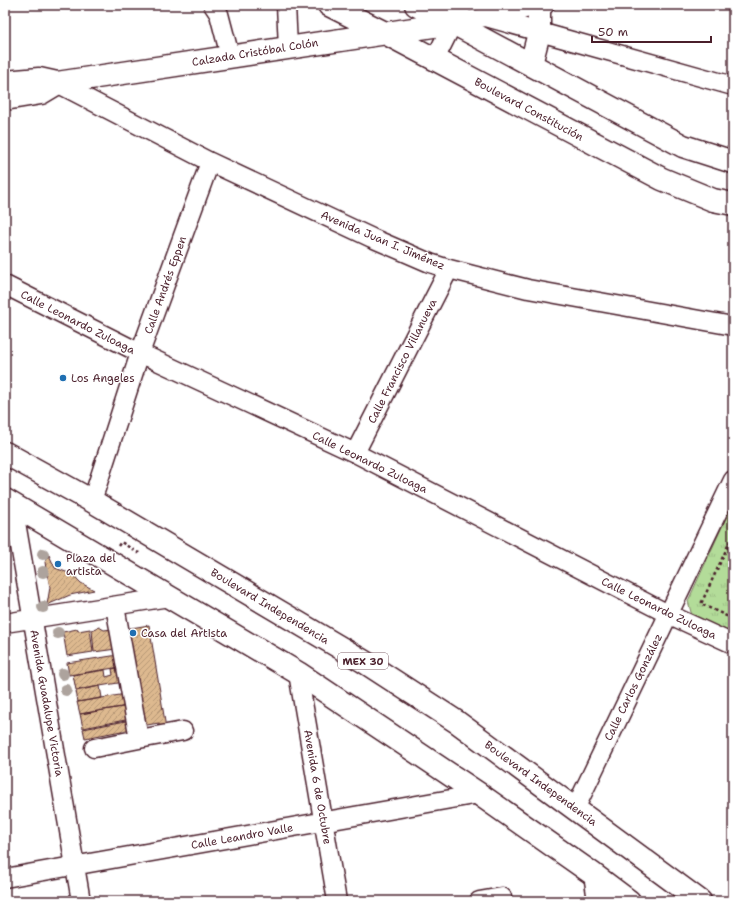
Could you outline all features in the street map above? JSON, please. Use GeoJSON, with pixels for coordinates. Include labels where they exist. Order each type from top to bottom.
{"type":"FeatureCollection","features":[{"type":"Feature","properties":{"kind":"main road","name":"Boulevard Constitución"},"geometry":{"type":"LineString","coordinates":[[329,5],[385,32],[662,179],[713,200],[733,204]]}},
{"type":"Feature","properties":{"kind":"main road"},"geometry":{"type":"LineString","coordinates":[[416,5],[458,14],[531,64],[683,146],[733,162]]}},
{"type":"Feature","properties":{"kind":"main road"},"geometry":{"type":"LineString","coordinates":[[531,64],[539,32],[542,6]]}},
{"type":"Feature","properties":{"kind":"main road","name":"Calzada Cristóbal Colón"},"geometry":{"type":"LineString","coordinates":[[5,82],[39,79],[56,83],[385,32],[458,14]]}},
{"type":"Feature","properties":{"kind":"main road","name":"Calzada Cristóbal Colón"},"geometry":{"type":"LineString","coordinates":[[5,99],[41,93],[56,83]]}},
{"type":"Feature","properties":{"kind":"main road","name":"Boulevard Independencia"},"geometry":{"type":"LineString","coordinates":[[5,453],[92,501],[369,665],[457,722],[700,901]]}},
{"type":"Feature","properties":{"kind":"main road"},"geometry":{"type":"LineString","coordinates":[[9,503],[298,673],[479,794],[629,901]]}},
{"type":"Feature","properties":{"kind":"street"},"geometry":{"type":"LineString","coordinates":[[213,5],[219,14],[230,56]]}},
{"type":"Feature","properties":{"kind":"street"},"geometry":{"type":"LineString","coordinates":[[286,5],[288,47]]}},
{"type":"Feature","properties":{"kind":"street"},"geometry":{"type":"LineString","coordinates":[[486,17],[542,6]]}},
{"type":"Feature","properties":{"kind":"street"},"geometry":{"type":"LineString","coordinates":[[435,59],[458,14],[486,17],[733,86]]}},
{"type":"Feature","properties":{"kind":"street","name":"Avenida Juan I. Jiménez"},"geometry":{"type":"LineString","coordinates":[[56,83],[210,162],[372,238],[449,269],[528,289],[733,326]]}},
{"type":"Feature","properties":{"kind":"street","name":"Calle Andrés Eppen"},"geometry":{"type":"LineString","coordinates":[[92,501],[140,353],[210,162]]}},
{"type":"Feature","properties":{"kind":"street","name":"Calle Francisco Villanueva"},"geometry":{"type":"LineString","coordinates":[[354,452],[449,269]]}},
{"type":"Feature","properties":{"kind":"street","name":"Calle Leonardo Zuloaga"},"geometry":{"type":"LineString","coordinates":[[5,285],[140,353],[354,452],[668,614],[733,644]]}},
{"type":"Feature","properties":{"kind":"street","name":"Calle Carlos González"},"geometry":{"type":"LineString","coordinates":[[575,809],[733,480]]}},
{"type":"Feature","properties":{"kind":"street","name":"Avenida Guadalupe Victoria"},"geometry":{"type":"LineString","coordinates":[[9,503],[33,619],[81,901]]}},
{"type":"Feature","properties":{"kind":"street"},"geometry":{"type":"LineString","coordinates":[[5,623],[169,598]]}},
{"type":"Feature","properties":{"kind":"street"},"geometry":{"type":"LineString","coordinates":[[116,606],[139,740]]}},
{"type":"Feature","properties":{"kind":"street","name":"Avenida 6 de Octubre"},"geometry":{"type":"LineString","coordinates":[[298,673],[337,901]]}},
{"type":"Feature","properties":{"kind":"street"},"geometry":{"type":"LineString","coordinates":[[94,748],[183,731]]}},
{"type":"Feature","properties":{"kind":"street","name":"Calle Leandro Valle"},"geometry":{"type":"LineString","coordinates":[[5,878],[479,794]]}},
{"type":"Feature","properties":{"kind":"street"},"geometry":{"type":"LineString","coordinates":[[592,874],[597,901]]}},
{"type":"Feature","properties":{"kind":"street"},"geometry":{"type":"LineString","coordinates":[[479,901],[502,899]]}},
{"type":"Feature","properties":{"kind":"path"},"geometry":{"type":"LineString","coordinates":[[108,562],[121,542],[138,553],[149,535]]}},
{"type":"Feature","properties":{"kind":"path"},"geometry":{"type":"LineString","coordinates":[[733,535],[701,604],[733,619]]}},
{"type":"Feature","properties":{"kind":"green space"},"geometry":{"type":"Polygon","coordinates":[[[733,503],[733,635],[692,616],[688,601],[733,503]]]}},
{"type":"Feature","properties":{"kind":"building"},"geometry":{"type":"Polygon","coordinates":[[[49,555],[55,568],[73,573],[81,583],[94,590],[70,595],[47,605],[50,587],[45,562],[49,555]]]}},
{"type":"Feature","properties":{"kind":"building"},"geometry":{"type":"Polygon","coordinates":[[[149,625],[166,728],[159,729],[159,723],[141,726],[125,629],[149,625]]]}},
{"type":"Feature","properties":{"kind":"building"},"geometry":{"type":"Polygon","coordinates":[[[99,627],[104,630],[112,629],[116,649],[94,652],[92,630],[99,627]]]}},
{"type":"Feature","properties":{"kind":"building"},"geometry":{"type":"Polygon","coordinates":[[[77,629],[78,631],[90,629],[93,652],[67,656],[63,632],[77,629]]]}},
{"type":"Feature","properties":{"kind":"building"},"geometry":{"type":"Polygon","coordinates":[[[118,655],[121,667],[69,675],[67,663],[118,655]]]}},
{"type":"Feature","properties":{"kind":"building"},"geometry":{"type":"Polygon","coordinates":[[[121,667],[124,682],[76,690],[73,675],[105,670],[106,677],[113,675],[112,669],[121,667]]]}},
{"type":"Feature","properties":{"kind":"building"},"geometry":{"type":"Polygon","coordinates":[[[100,686],[102,698],[78,702],[76,691],[100,686]]]}},
{"type":"Feature","properties":{"kind":"building"},"geometry":{"type":"Polygon","coordinates":[[[126,694],[128,706],[80,714],[77,702],[126,694]]]}},
{"type":"Feature","properties":{"kind":"building"},"geometry":{"type":"Polygon","coordinates":[[[128,706],[131,719],[83,728],[80,714],[128,706]]]}},
{"type":"Feature","properties":{"kind":"building"},"geometry":{"type":"Polygon","coordinates":[[[131,720],[132,729],[85,738],[83,729],[131,720]]]}},
{"type":"Feature","properties":{"kind":"place","name":"Los Angeles"},"geometry":{"type":"Point","coordinates":[63,378]}},
{"type":"Feature","properties":{"kind":"place","name":"Plaza del artista"},"geometry":{"type":"Point","coordinates":[58,564]}},
{"type":"Feature","properties":{"kind":"place","name":"Casa del Artista"},"geometry":{"type":"Point","coordinates":[133,633]}}]}
